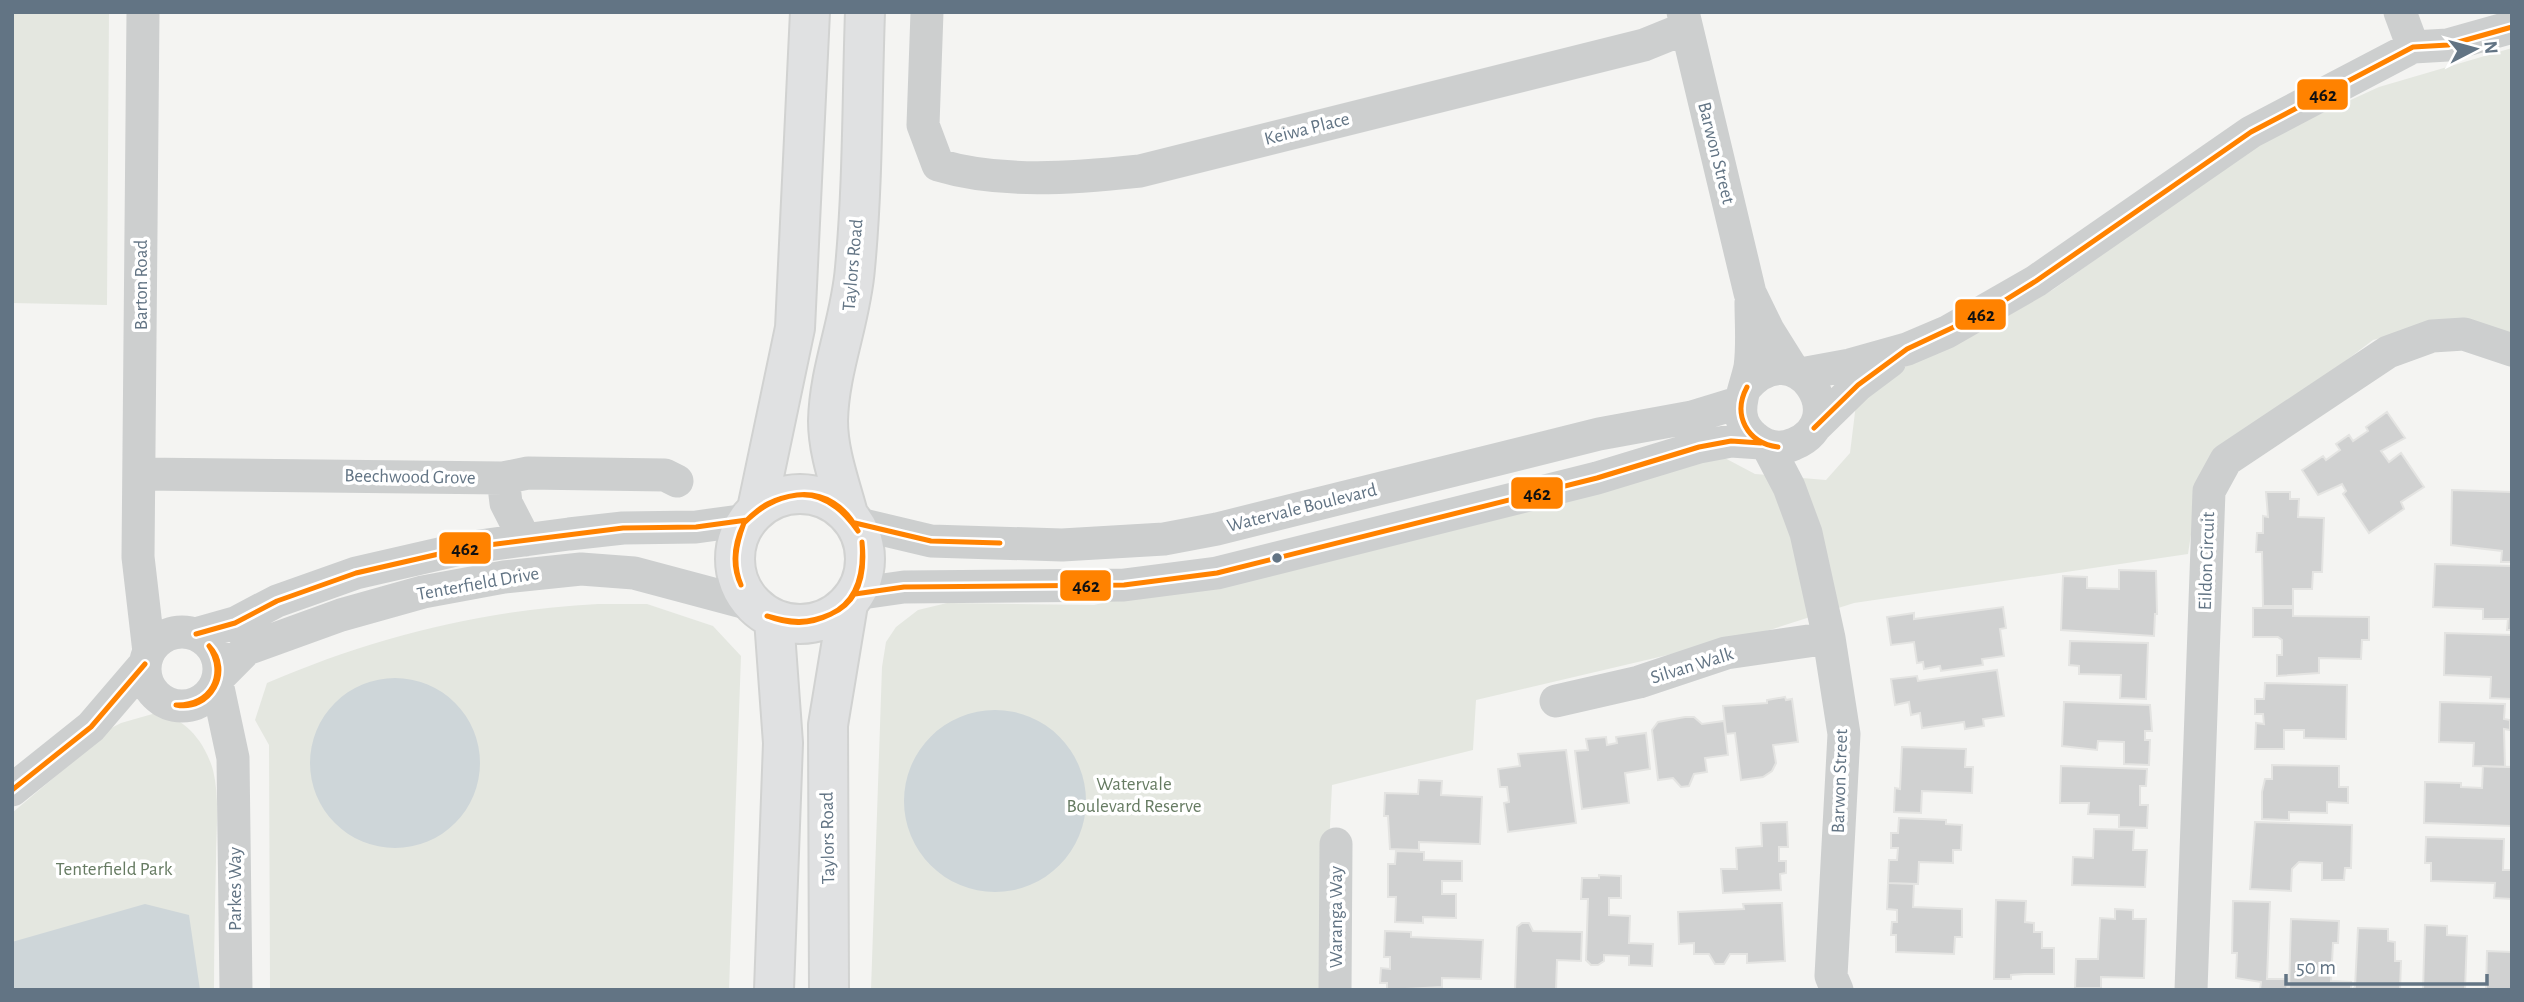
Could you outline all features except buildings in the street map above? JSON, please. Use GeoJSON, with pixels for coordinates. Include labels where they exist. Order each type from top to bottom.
{"type":"FeatureCollection","features":[{"type":"Feature","properties":{"kind":"main road"},"geometry":{"type":"LineString","coordinates":[[752,514],[774,498],[793,493],[814,494],[832,502],[852,519],[862,537],[865,566],[852,599],[832,616],[813,623],[794,624],[764,612],[743,590],[736,573],[735,554],[739,536],[752,514],[795,328],[810,12]]}},
{"type":"Feature","properties":{"kind":"main road","name":"Taylors Road"},"geometry":{"type":"LineString","coordinates":[[852,519],[831,452],[828,423],[830,397],[848,323],[856,265],[865,12]]}},
{"type":"Feature","properties":{"kind":"main road","name":"Taylors Road"},"geometry":{"type":"LineString","coordinates":[[829,990],[828,725],[852,599]]}},
{"type":"Feature","properties":{"kind":"main road"},"geometry":{"type":"LineString","coordinates":[[764,612],[783,743],[774,990]]}},
{"type":"Feature","properties":{"kind":"street","name":"Barton Road"},"geometry":{"type":"LineString","coordinates":[[143,12],[141,474],[138,557],[147,658]]}},
{"type":"Feature","properties":{"kind":"street","name":"Keiwa Place"},"geometry":{"type":"LineString","coordinates":[[928,12],[923,125],[930,151],[938,165],[964,172],[1089,177],[1140,172],[1644,45],[1684,20]]}},
{"type":"Feature","properties":{"kind":"street"},"geometry":{"type":"LineString","coordinates":[[2400,12],[2413,47]]}},
{"type":"Feature","properties":{"kind":"street","name":"Barwon Street"},"geometry":{"type":"LineString","coordinates":[[1684,20],[1750,293],[1768,330],[1797,372]]}},
{"type":"Feature","properties":{"kind":"street"},"geometry":{"type":"LineString","coordinates":[[1764,444],[1744,425],[1743,395],[1766,371],[1797,372],[1850,365],[1907,349],[1947,332],[2006,300],[2251,132],[2413,47],[2448,45],[2512,27]]}},
{"type":"Feature","properties":{"kind":"street","name":"Barwon Street"},"geometry":{"type":"LineString","coordinates":[[1743,395],[1751,342],[1750,293]]}},
{"type":"Feature","properties":{"kind":"street","name":"Eildon Circuit"},"geometry":{"type":"LineString","coordinates":[[2191,990],[2209,491],[2226,460],[2388,352],[2432,336],[2464,334],[2512,350]]}},
{"type":"Feature","properties":{"kind":"street"},"geometry":{"type":"LineString","coordinates":[[852,599],[904,587],[1069,588],[1171,581],[1217,573],[1597,478],[1718,442],[1789,446],[1811,432],[1858,385],[1907,349]]}},
{"type":"Feature","properties":{"kind":"street"},"geometry":{"type":"LineString","coordinates":[[1797,372],[1816,393],[1818,417],[1811,432]]}},
{"type":"Feature","properties":{"kind":"street","name":"Watervale Boulevard"},"geometry":{"type":"LineString","coordinates":[[852,519],[931,541],[1062,545],[1164,539],[1271,516],[1599,433],[1692,417],[1743,395]]}},
{"type":"Feature","properties":{"kind":"street","name":"Barwon Street"},"geometry":{"type":"LineString","coordinates":[[1806,533],[1805,455],[1811,432]]}},
{"type":"Feature","properties":{"kind":"street","name":"Barwon Street"},"geometry":{"type":"LineString","coordinates":[[1764,444],[1789,487],[1806,533],[1829,638],[1844,734],[1831,976],[1838,990]]}},
{"type":"Feature","properties":{"kind":"street","name":"Beechwood Grove"},"geometry":{"type":"LineString","coordinates":[[141,474],[503,478],[528,473],[665,475],[677,481]]}},
{"type":"Feature","properties":{"kind":"street","name":"Tenterfield Drive"},"geometry":{"type":"LineString","coordinates":[[503,478],[506,503],[525,540]]}},
{"type":"Feature","properties":{"kind":"street","name":"Tenterfield Drive"},"geometry":{"type":"LineString","coordinates":[[192,632],[235,623],[278,601],[356,573],[465,548],[623,528],[696,527],[752,514]]}},
{"type":"Feature","properties":{"kind":"street","name":"Barton Road"},"geometry":{"type":"LineString","coordinates":[[138,557],[147,582],[192,632]]}},
{"type":"Feature","properties":{"kind":"street","name":"Tenterfield Drive"},"geometry":{"type":"LineString","coordinates":[[218,680],[247,649],[341,615],[464,583],[530,573],[581,569],[634,573],[764,612]]}},
{"type":"Feature","properties":{"kind":"street"},"geometry":{"type":"LineString","coordinates":[[12,790],[91,727],[165,635],[192,632],[212,646],[220,666],[218,680],[212,692],[194,704],[169,704],[91,727]]}},
{"type":"Feature","properties":{"kind":"street","name":"Silvan Walk"},"geometry":{"type":"LineString","coordinates":[[1556,701],[1639,682],[1726,653],[1829,638]]}},
{"type":"Feature","properties":{"kind":"street"},"geometry":{"type":"LineString","coordinates":[[147,658],[150,687],[169,704]]}},
{"type":"Feature","properties":{"kind":"street","name":"Parkes Way"},"geometry":{"type":"LineString","coordinates":[[218,680],[233,758],[235,788],[236,987]]}},
{"type":"Feature","properties":{"kind":"street","name":"Parkes Way"},"geometry":{"type":"LineString","coordinates":[[169,704],[187,711],[213,739],[235,788]]}},
{"type":"Feature","properties":{"kind":"street","name":"Waranga Way"},"geometry":{"type":"LineString","coordinates":[[1335,990],[1336,844]]}},
{"type":"Feature","properties":{"kind":"green space"},"geometry":{"type":"Polygon","coordinates":[[[12,12],[109,12],[107,305],[12,303],[12,12]]]}},
{"type":"Feature","properties":{"kind":"green space","name":"Watervale Boulevard Reserve"},"geometry":{"type":"Polygon","coordinates":[[[2512,48],[2512,337],[2424,327],[2373,340],[2221,456],[2195,508],[2188,554],[1854,603],[1757,634],[1476,700],[1473,750],[1332,785],[1322,990],[871,990],[882,667],[886,642],[896,627],[918,610],[947,603],[1094,605],[1721,456],[1755,474],[1826,480],[1850,453],[1856,404],[1907,366],[1980,332],[2054,289],[2261,141],[2379,87],[2512,48]]]}},
{"type":"Feature","properties":{"kind":"green space"},"geometry":{"type":"Polygon","coordinates":[[[598,604],[647,604],[713,626],[741,656],[729,990],[270,990],[269,745],[255,720],[267,683],[347,652],[429,628],[512,612],[598,604]]]}},
{"type":"Feature","properties":{"kind":"green space","name":"Tenterfield Park"},"geometry":{"type":"Polygon","coordinates":[[[156,713],[176,720],[192,732],[205,750],[213,770],[217,815],[214,990],[12,990],[12,813],[70,764],[86,741],[121,723],[156,713]]]}},
{"type":"Feature","properties":{"kind":"shaded area"},"geometry":{"type":"Polygon","coordinates":[[[395,678],[427,685],[442,692],[455,703],[466,716],[473,731],[480,763],[473,795],[466,810],[455,823],[442,834],[427,841],[395,848],[363,841],[348,834],[335,823],[324,810],[317,795],[310,763],[317,731],[324,716],[335,703],[348,692],[363,685],[395,678]]]}},
{"type":"Feature","properties":{"kind":"shaded area"},"geometry":{"type":"Polygon","coordinates":[[[995,710],[1030,717],[1046,725],[1059,737],[1071,750],[1079,766],[1086,801],[1079,836],[1071,852],[1059,865],[1046,877],[1030,885],[995,892],[960,885],[944,877],[931,865],[919,852],[911,836],[904,801],[911,766],[919,750],[931,737],[944,725],[960,717],[995,710]]]}},
{"type":"Feature","properties":{"kind":"shaded area"},"geometry":{"type":"Polygon","coordinates":[[[145,904],[189,915],[200,990],[12,990],[12,942],[145,904]]]}},
{"type":"Feature","properties":{"kind":"transit line","name":"462"},"geometry":{"type":"LineString","coordinates":[[1814,428],[1858,385],[1907,349],[1986,312],[2036,281],[2251,132],[2413,47],[2448,45],[2512,27]]}},
{"type":"Feature","properties":{"kind":"transit line","name":"462"},"geometry":{"type":"LineString","coordinates":[[1747,387],[1741,408],[1745,426],[1758,440],[1778,447]]}},
{"type":"Feature","properties":{"kind":"transit line","name":"462"},"geometry":{"type":"LineString","coordinates":[[855,594],[904,587],[1124,585],[1217,573],[1597,478],[1699,447],[1731,441],[1761,443]]}},
{"type":"Feature","properties":{"kind":"transit line","name":"462"},"geometry":{"type":"LineString","coordinates":[[744,523],[768,504],[797,495]]}},
{"type":"Feature","properties":{"kind":"transit line","name":"462"},"geometry":{"type":"LineString","coordinates":[[744,523],[768,504],[797,495]]}},
{"type":"Feature","properties":{"kind":"transit line","name":"462"},"geometry":{"type":"LineString","coordinates":[[797,495],[817,496],[834,503],[858,531]]}},
{"type":"Feature","properties":{"kind":"transit line","name":"462"},"geometry":{"type":"LineString","coordinates":[[797,495],[816,497],[832,504],[858,531]]}},
{"type":"Feature","properties":{"kind":"transit line","name":"462"},"geometry":{"type":"LineString","coordinates":[[196,634],[235,623],[277,601],[356,573],[465,548],[623,528],[696,527],[747,520]]}},
{"type":"Feature","properties":{"kind":"transit line","name":"462"},"geometry":{"type":"LineString","coordinates":[[741,585],[735,554],[744,523]]}},
{"type":"Feature","properties":{"kind":"transit line","name":"462"},"geometry":{"type":"LineString","coordinates":[[741,585],[736,554],[744,523]]}},
{"type":"Feature","properties":{"kind":"transit line","name":"462"},"geometry":{"type":"LineString","coordinates":[[855,523],[931,541],[1000,543]]}},
{"type":"Feature","properties":{"kind":"transit line","name":"462"},"geometry":{"type":"LineString","coordinates":[[831,614],[848,601],[858,583],[862,542]]}},
{"type":"Feature","properties":{"kind":"transit line","name":"462"},"geometry":{"type":"LineString","coordinates":[[831,614],[849,601],[859,584],[863,563],[862,542]]}},
{"type":"Feature","properties":{"kind":"transit line","name":"462"},"geometry":{"type":"LineString","coordinates":[[767,616],[799,621],[815,620],[831,614]]}},
{"type":"Feature","properties":{"kind":"transit line","name":"462"},"geometry":{"type":"LineString","coordinates":[[767,616],[799,622],[831,614]]}},
{"type":"Feature","properties":{"kind":"transit line","name":"462"},"geometry":{"type":"LineString","coordinates":[[176,705],[199,700],[213,687],[217,668],[209,646]]}},
{"type":"Feature","properties":{"kind":"transit line","name":"462"},"geometry":{"type":"LineString","coordinates":[[176,705],[188,706],[199,702],[214,688],[219,667],[209,646]]}},
{"type":"Feature","properties":{"kind":"transit line","name":"462"},"geometry":{"type":"LineString","coordinates":[[12,790],[91,727],[145,664]]}}]}
